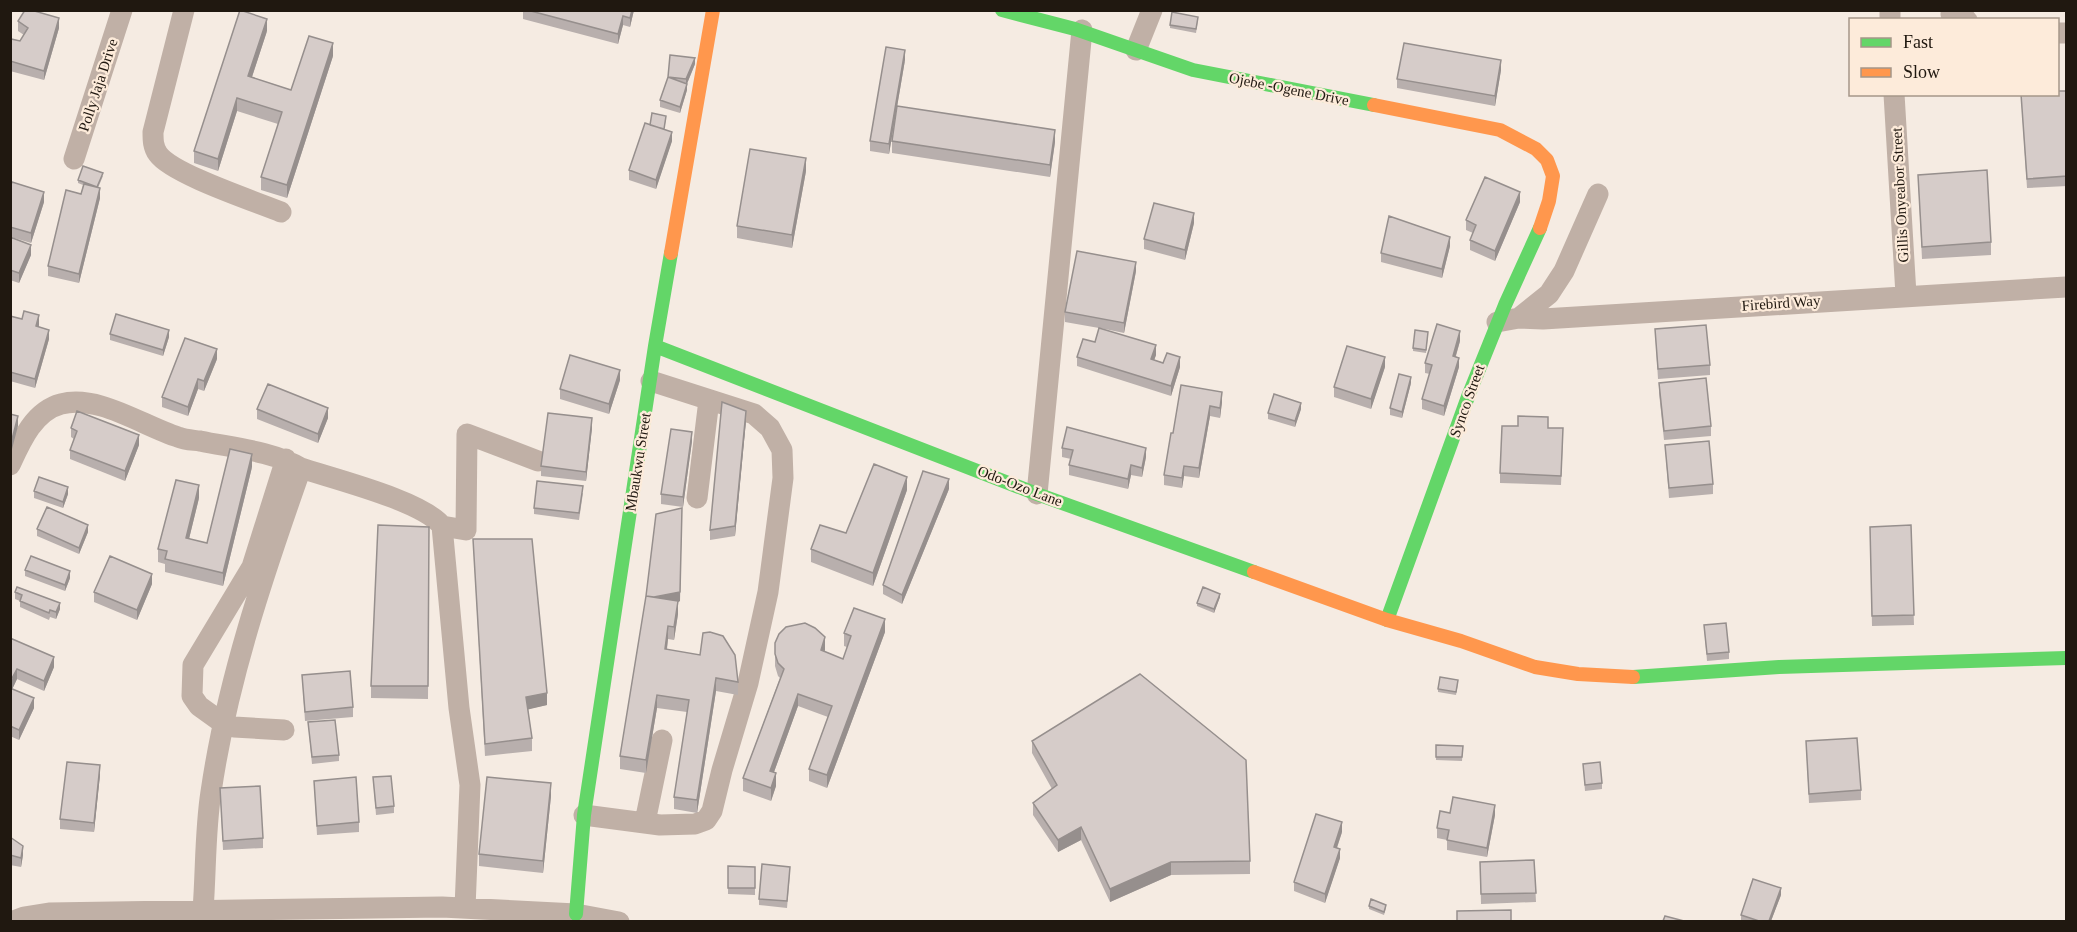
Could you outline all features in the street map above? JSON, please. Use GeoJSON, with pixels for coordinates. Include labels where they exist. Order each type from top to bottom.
{"type":"FeatureCollection","features":[{"type":"Feature","properties":{"kind":"street","name":"Polly Jaja Drive"},"geometry":{"type":"LineString","coordinates":[[74,159],[122,10]]}},
{"type":"Feature","properties":{"kind":"street"},"geometry":{"type":"LineString","coordinates":[[184,10],[153,132],[153,142],[158,154],[173,168],[281,212]]}},
{"type":"Feature","properties":{"kind":"street","name":"Mbaukwu Street"},"geometry":{"type":"LineString","coordinates":[[576,914],[584,815],[655,346],[713,10]]}},
{"type":"Feature","properties":{"kind":"street","name":"Ojebe -Ogene Drive"},"geometry":{"type":"LineString","coordinates":[[1002,10],[1027,14],[1082,30],[1174,64],[1219,75],[1500,130],[1539,151],[1552,167],[1552,185]]}},
{"type":"Feature","properties":{"kind":"street"},"geometry":{"type":"LineString","coordinates":[[1136,50],[1152,10]]}},
{"type":"Feature","properties":{"kind":"street"},"geometry":{"type":"LineString","coordinates":[[1037,494],[1082,30]]}},
{"type":"Feature","properties":{"kind":"street","name":"Gillis Onyeabor Street"},"geometry":{"type":"LineString","coordinates":[[1894,96],[1906,295]]}},
{"type":"Feature","properties":{"kind":"street","name":"Synco Street"},"geometry":{"type":"LineString","coordinates":[[1387,620],[1497,322],[1543,221],[1552,185]]}},
{"type":"Feature","properties":{"kind":"street"},"geometry":{"type":"LineString","coordinates":[[1519,318],[1550,294],[1564,271],[1598,194]]}},
{"type":"Feature","properties":{"kind":"street","name":"Firebird Way"},"geometry":{"type":"LineString","coordinates":[[1497,322],[1519,318],[1543,319],[1906,295],[2067,287]]}},
{"type":"Feature","properties":{"kind":"street","name":"Odo-Ozo Lane"},"geometry":{"type":"LineString","coordinates":[[655,346],[1037,494],[1387,620],[1461,641],[1535,667],[1578,674],[1644,677],[1779,667],[2067,657]]}},
{"type":"Feature","properties":{"kind":"street"},"geometry":{"type":"LineString","coordinates":[[584,815],[660,825],[695,824],[706,820],[712,811],[748,683],[768,592],[783,478],[782,450],[770,428],[754,414],[651,381]]}},
{"type":"Feature","properties":{"kind":"street"},"geometry":{"type":"LineString","coordinates":[[698,498],[709,399]]}},
{"type":"Feature","properties":{"kind":"street"},"geometry":{"type":"LineString","coordinates":[[10,465],[29,428],[44,412],[60,404],[78,401],[98,405],[179,438],[293,463],[404,502],[436,518],[442,526],[459,708],[470,785],[465,908]]}},
{"type":"Feature","properties":{"kind":"street"},"geometry":{"type":"LineString","coordinates":[[442,526],[466,531],[467,434],[538,461]]}},
{"type":"Feature","properties":{"kind":"street"},"geometry":{"type":"LineString","coordinates":[[284,730],[234,727],[224,724],[192,696],[193,665],[252,567],[293,463]]}},
{"type":"Feature","properties":{"kind":"street"},"geometry":{"type":"LineString","coordinates":[[203,910],[211,793],[224,724],[293,463]]}},
{"type":"Feature","properties":{"kind":"street"},"geometry":{"type":"LineString","coordinates":[[645,822],[662,740]]}},
{"type":"Feature","properties":{"kind":"street"},"geometry":{"type":"LineString","coordinates":[[11,921],[49,913],[465,908],[576,914],[619,921]]}},
{"type":"Feature","properties":{"kind":"building"},"geometry":{"type":"Polygon","coordinates":[[[25,10],[59,18],[44,71],[10,61],[11,39],[20,41],[28,28],[18,21],[25,10]]]}},
{"type":"Feature","properties":{"kind":"building"},"geometry":{"type":"Polygon","coordinates":[[[240,10],[267,19],[248,76],[291,90],[309,36],[333,43],[287,185],[261,177],[282,112],[237,98],[218,159],[194,151],[240,10]]]}},
{"type":"Feature","properties":{"kind":"building"},"geometry":{"type":"Polygon","coordinates":[[[527,10],[632,10],[630,18],[623,16],[618,34],[527,10]]]}},
{"type":"Feature","properties":{"kind":"building"},"geometry":{"type":"Polygon","coordinates":[[[1172,12],[1198,17],[1196,29],[1170,25],[1172,12]]]}},
{"type":"Feature","properties":{"kind":"building"},"geometry":{"type":"Polygon","coordinates":[[[1404,43],[1501,60],[1495,96],[1397,79],[1404,43]]]}},
{"type":"Feature","properties":{"kind":"building"},"geometry":{"type":"Polygon","coordinates":[[[886,47],[905,50],[889,144],[870,141],[886,47]]]}},
{"type":"Feature","properties":{"kind":"building"},"geometry":{"type":"Polygon","coordinates":[[[670,55],[695,58],[686,79],[668,77],[670,55]]]}},
{"type":"Feature","properties":{"kind":"building"},"geometry":{"type":"Polygon","coordinates":[[[668,77],[687,84],[680,107],[660,100],[668,77]]]}},
{"type":"Feature","properties":{"kind":"building"},"geometry":{"type":"Polygon","coordinates":[[[2059,91],[2067,91],[2067,176],[2027,179],[2021,96],[2059,96],[2059,91]]]}},
{"type":"Feature","properties":{"kind":"building"},"geometry":{"type":"Polygon","coordinates":[[[897,106],[1055,130],[1050,165],[892,141],[897,106]]]}},
{"type":"Feature","properties":{"kind":"building"},"geometry":{"type":"Polygon","coordinates":[[[652,113],[666,116],[664,129],[650,125],[652,113]]]}},
{"type":"Feature","properties":{"kind":"building"},"geometry":{"type":"Polygon","coordinates":[[[645,123],[672,132],[656,180],[629,170],[645,123]]]}},
{"type":"Feature","properties":{"kind":"building"},"geometry":{"type":"Polygon","coordinates":[[[750,149],[806,158],[792,235],[737,226],[750,149]]]}},
{"type":"Feature","properties":{"kind":"building"},"geometry":{"type":"Polygon","coordinates":[[[83,166],[103,173],[97,187],[78,180],[83,166]]]}},
{"type":"Feature","properties":{"kind":"building"},"geometry":{"type":"Polygon","coordinates":[[[1987,170],[1991,242],[1922,247],[1918,175],[1987,170]]]}},
{"type":"Feature","properties":{"kind":"building"},"geometry":{"type":"Polygon","coordinates":[[[1485,177],[1520,192],[1495,251],[1470,240],[1476,225],[1466,220],[1485,177]]]}},
{"type":"Feature","properties":{"kind":"building"},"geometry":{"type":"Polygon","coordinates":[[[12,182],[44,192],[31,233],[10,227],[12,182]]]}},
{"type":"Feature","properties":{"kind":"building"},"geometry":{"type":"Polygon","coordinates":[[[84,184],[100,188],[79,274],[48,266],[66,190],[81,194],[84,184]]]}},
{"type":"Feature","properties":{"kind":"building"},"geometry":{"type":"Polygon","coordinates":[[[1154,203],[1194,213],[1185,250],[1144,239],[1154,203]]]}},
{"type":"Feature","properties":{"kind":"building"},"geometry":{"type":"Polygon","coordinates":[[[1389,216],[1450,237],[1442,269],[1381,253],[1389,216]]]}},
{"type":"Feature","properties":{"kind":"building"},"geometry":{"type":"Polygon","coordinates":[[[10,237],[31,245],[19,273],[10,270],[10,237]]]}},
{"type":"Feature","properties":{"kind":"building"},"geometry":{"type":"Polygon","coordinates":[[[1077,251],[1136,262],[1124,323],[1065,312],[1077,251]]]}},
{"type":"Feature","properties":{"kind":"building"},"geometry":{"type":"Polygon","coordinates":[[[24,311],[39,315],[36,326],[49,330],[35,379],[10,372],[10,316],[22,319],[24,311]]]}},
{"type":"Feature","properties":{"kind":"building"},"geometry":{"type":"Polygon","coordinates":[[[116,314],[169,330],[163,350],[110,334],[116,314]]]}},
{"type":"Feature","properties":{"kind":"building"},"geometry":{"type":"Polygon","coordinates":[[[1437,324],[1460,331],[1453,356],[1459,358],[1444,406],[1422,399],[1432,365],[1425,363],[1437,324]]]}},
{"type":"Feature","properties":{"kind":"building"},"geometry":{"type":"Polygon","coordinates":[[[1706,325],[1710,365],[1658,369],[1655,329],[1706,325]]]}},
{"type":"Feature","properties":{"kind":"building"},"geometry":{"type":"Polygon","coordinates":[[[1099,328],[1156,345],[1151,359],[1163,363],[1167,353],[1180,357],[1171,386],[1077,357],[1083,339],[1095,342],[1099,328]]]}},
{"type":"Feature","properties":{"kind":"building"},"geometry":{"type":"Polygon","coordinates":[[[1415,330],[1428,332],[1426,350],[1413,348],[1415,330]]]}},
{"type":"Feature","properties":{"kind":"building"},"geometry":{"type":"Polygon","coordinates":[[[185,338],[217,349],[204,381],[198,379],[188,407],[162,397],[185,338]]]}},
{"type":"Feature","properties":{"kind":"building"},"geometry":{"type":"Polygon","coordinates":[[[1347,346],[1385,357],[1371,399],[1334,387],[1347,346]]]}},
{"type":"Feature","properties":{"kind":"building"},"geometry":{"type":"Polygon","coordinates":[[[570,355],[620,370],[609,404],[560,389],[570,355]]]}},
{"type":"Feature","properties":{"kind":"building"},"geometry":{"type":"Polygon","coordinates":[[[1399,374],[1411,377],[1402,412],[1390,408],[1399,374]]]}},
{"type":"Feature","properties":{"kind":"building"},"geometry":{"type":"Polygon","coordinates":[[[1706,378],[1711,426],[1664,431],[1659,383],[1706,378]]]}},
{"type":"Feature","properties":{"kind":"building"},"geometry":{"type":"Polygon","coordinates":[[[268,384],[328,408],[318,434],[257,409],[268,384]]]}},
{"type":"Feature","properties":{"kind":"building"},"geometry":{"type":"Polygon","coordinates":[[[1181,385],[1222,392],[1220,408],[1210,406],[1199,468],[1184,466],[1182,478],[1164,475],[1181,385]]]}},
{"type":"Feature","properties":{"kind":"building"},"geometry":{"type":"Polygon","coordinates":[[[1274,394],[1301,403],[1295,421],[1268,413],[1274,394]]]}},
{"type":"Feature","properties":{"kind":"building"},"geometry":{"type":"Polygon","coordinates":[[[722,402],[746,411],[735,526],[710,530],[722,402]]]}},
{"type":"Feature","properties":{"kind":"building"},"geometry":{"type":"Polygon","coordinates":[[[77,411],[139,435],[125,471],[70,450],[77,431],[71,428],[77,411]]]}},
{"type":"Feature","properties":{"kind":"building"},"geometry":{"type":"Polygon","coordinates":[[[548,413],[592,418],[586,472],[541,466],[548,413]]]}},
{"type":"Feature","properties":{"kind":"building"},"geometry":{"type":"Polygon","coordinates":[[[10,414],[18,416],[11,443],[10,443],[10,414]]]}},
{"type":"Feature","properties":{"kind":"building"},"geometry":{"type":"Polygon","coordinates":[[[1518,416],[1548,417],[1548,428],[1563,428],[1561,476],[1500,473],[1502,426],[1518,426],[1518,416]]]}},
{"type":"Feature","properties":{"kind":"building"},"geometry":{"type":"Polygon","coordinates":[[[1067,427],[1146,448],[1142,468],[1131,465],[1128,479],[1069,465],[1073,450],[1062,448],[1067,427]]]}},
{"type":"Feature","properties":{"kind":"building"},"geometry":{"type":"Polygon","coordinates":[[[671,429],[692,432],[683,497],[661,494],[671,429]]]}},
{"type":"Feature","properties":{"kind":"building"},"geometry":{"type":"Polygon","coordinates":[[[1709,441],[1713,484],[1669,488],[1665,445],[1709,441]]]}},
{"type":"Feature","properties":{"kind":"building"},"geometry":{"type":"Polygon","coordinates":[[[230,449],[252,454],[223,573],[165,559],[167,551],[158,549],[176,480],[199,485],[186,538],[207,543],[230,449]]]}},
{"type":"Feature","properties":{"kind":"building"},"geometry":{"type":"Polygon","coordinates":[[[874,464],[907,477],[873,573],[811,549],[820,525],[846,533],[874,464]]]}},
{"type":"Feature","properties":{"kind":"building"},"geometry":{"type":"Polygon","coordinates":[[[923,471],[949,479],[902,595],[883,585],[923,471]]]}},
{"type":"Feature","properties":{"kind":"building"},"geometry":{"type":"Polygon","coordinates":[[[39,477],[68,487],[63,502],[34,491],[39,477]]]}},
{"type":"Feature","properties":{"kind":"building"},"geometry":{"type":"Polygon","coordinates":[[[537,481],[583,486],[579,513],[534,508],[537,481]]]}},
{"type":"Feature","properties":{"kind":"building"},"geometry":{"type":"Polygon","coordinates":[[[47,507],[88,525],[79,548],[37,529],[47,507]]]}},
{"type":"Feature","properties":{"kind":"building"},"geometry":{"type":"Polygon","coordinates":[[[682,508],[680,592],[654,597],[646,596],[656,514],[682,508]]]}},
{"type":"Feature","properties":{"kind":"building"},"geometry":{"type":"Polygon","coordinates":[[[378,525],[429,527],[428,686],[371,686],[378,525]]]}},
{"type":"Feature","properties":{"kind":"building"},"geometry":{"type":"Polygon","coordinates":[[[1911,525],[1914,615],[1872,616],[1870,527],[1911,525]]]}},
{"type":"Feature","properties":{"kind":"building"},"geometry":{"type":"Polygon","coordinates":[[[473,539],[532,539],[547,693],[526,697],[532,738],[485,744],[473,539]]]}},
{"type":"Feature","properties":{"kind":"building"},"geometry":{"type":"Polygon","coordinates":[[[31,556],[70,571],[65,585],[25,570],[31,556]]]}},
{"type":"Feature","properties":{"kind":"building"},"geometry":{"type":"Polygon","coordinates":[[[110,556],[152,574],[137,610],[94,592],[110,556]]]}},
{"type":"Feature","properties":{"kind":"building"},"geometry":{"type":"Polygon","coordinates":[[[17,587],[60,603],[56,612],[50,610],[49,613],[20,601],[22,595],[15,592],[17,587]]]}},
{"type":"Feature","properties":{"kind":"building"},"geometry":{"type":"Polygon","coordinates":[[[1203,587],[1220,594],[1214,609],[1197,603],[1203,587]]]}},
{"type":"Feature","properties":{"kind":"building"},"geometry":{"type":"Polygon","coordinates":[[[646,596],[678,601],[674,627],[668,626],[665,649],[700,655],[703,633],[710,632],[723,636],[735,655],[738,682],[716,678],[697,800],[674,797],[689,700],[657,695],[646,760],[620,756],[646,596]]]}},
{"type":"Feature","properties":{"kind":"building"},"geometry":{"type":"Polygon","coordinates":[[[854,608],[885,619],[827,775],[809,769],[832,706],[798,694],[770,771],[776,773],[771,788],[743,778],[784,669],[778,663],[775,654],[775,643],[779,634],[786,627],[805,623],[825,637],[821,650],[843,659],[851,636],[844,633],[854,608]]]}},
{"type":"Feature","properties":{"kind":"building"},"geometry":{"type":"Polygon","coordinates":[[[1726,623],[1729,652],[1707,654],[1704,625],[1726,623]]]}},
{"type":"Feature","properties":{"kind":"building"},"geometry":{"type":"Polygon","coordinates":[[[10,638],[54,657],[44,681],[17,669],[10,682],[10,638]]]}},
{"type":"Feature","properties":{"kind":"building"},"geometry":{"type":"Polygon","coordinates":[[[350,671],[353,707],[305,712],[302,675],[350,671]]]}},
{"type":"Feature","properties":{"kind":"building"},"geometry":{"type":"Polygon","coordinates":[[[1140,674],[1246,760],[1250,861],[1171,862],[1110,889],[1081,827],[1058,840],[1033,803],[1057,785],[1032,741],[1140,674]]]}},
{"type":"Feature","properties":{"kind":"building"},"geometry":{"type":"Polygon","coordinates":[[[1440,677],[1458,680],[1456,692],[1438,689],[1440,677]]]}},
{"type":"Feature","properties":{"kind":"building"},"geometry":{"type":"Polygon","coordinates":[[[10,688],[34,698],[19,730],[10,726],[10,688]]]}},
{"type":"Feature","properties":{"kind":"building"},"geometry":{"type":"Polygon","coordinates":[[[335,720],[339,755],[312,757],[308,722],[335,720]]]}},
{"type":"Feature","properties":{"kind":"building"},"geometry":{"type":"Polygon","coordinates":[[[1857,738],[1861,790],[1809,794],[1806,741],[1857,738]]]}},
{"type":"Feature","properties":{"kind":"building"},"geometry":{"type":"Polygon","coordinates":[[[1436,745],[1463,746],[1462,757],[1436,757],[1436,745]]]}},
{"type":"Feature","properties":{"kind":"building"},"geometry":{"type":"Polygon","coordinates":[[[67,762],[100,765],[94,823],[60,819],[67,762]]]}},
{"type":"Feature","properties":{"kind":"building"},"geometry":{"type":"Polygon","coordinates":[[[1600,762],[1602,783],[1585,785],[1583,764],[1600,762]]]}},
{"type":"Feature","properties":{"kind":"building"},"geometry":{"type":"Polygon","coordinates":[[[391,776],[394,806],[376,808],[373,777],[391,776]]]}},
{"type":"Feature","properties":{"kind":"building"},"geometry":{"type":"Polygon","coordinates":[[[356,777],[359,822],[317,826],[314,781],[356,777]]]}},
{"type":"Feature","properties":{"kind":"building"},"geometry":{"type":"Polygon","coordinates":[[[487,777],[551,783],[543,861],[479,854],[487,777]]]}},
{"type":"Feature","properties":{"kind":"building"},"geometry":{"type":"Polygon","coordinates":[[[260,786],[263,838],[223,841],[220,788],[260,786]]]}},
{"type":"Feature","properties":{"kind":"building"},"geometry":{"type":"Polygon","coordinates":[[[1453,797],[1495,805],[1487,848],[1447,840],[1449,830],[1437,828],[1440,811],[1450,813],[1453,797]]]}},
{"type":"Feature","properties":{"kind":"building"},"geometry":{"type":"Polygon","coordinates":[[[1316,814],[1342,822],[1334,847],[1340,849],[1325,894],[1294,882],[1316,814]]]}},
{"type":"Feature","properties":{"kind":"building"},"geometry":{"type":"Polygon","coordinates":[[[10,837],[23,846],[21,858],[10,855],[10,837]]]}},
{"type":"Feature","properties":{"kind":"building"},"geometry":{"type":"Polygon","coordinates":[[[1534,860],[1536,893],[1481,894],[1480,862],[1534,860]]]}},
{"type":"Feature","properties":{"kind":"building"},"geometry":{"type":"Polygon","coordinates":[[[762,864],[790,867],[787,901],[759,899],[762,864]]]}},
{"type":"Feature","properties":{"kind":"building"},"geometry":{"type":"Polygon","coordinates":[[[728,866],[755,867],[755,888],[728,888],[728,866]]]}},
{"type":"Feature","properties":{"kind":"building"},"geometry":{"type":"Polygon","coordinates":[[[1753,879],[1781,888],[1769,921],[1759,921],[1741,915],[1753,879]]]}},
{"type":"Feature","properties":{"kind":"building"},"geometry":{"type":"Polygon","coordinates":[[[1371,899],[1386,905],[1384,912],[1369,906],[1371,899]]]}},
{"type":"Feature","properties":{"kind":"building"},"geometry":{"type":"Polygon","coordinates":[[[1511,910],[1511,921],[1457,921],[1457,911],[1511,910]]]}},
{"type":"Feature","properties":{"kind":"building"},"geometry":{"type":"Polygon","coordinates":[[[1665,916],[1684,921],[1663,921],[1665,916]]]}},
{"type":"Feature","properties":{"kind":"traffic: fast"},"geometry":{"type":"LineString","coordinates":[[1002,10],[1075,29],[1193,70],[1374,105]]}},
{"type":"Feature","properties":{"kind":"traffic: fast"},"geometry":{"type":"LineString","coordinates":[[1387,620],[1469,394],[1505,305],[1540,228]]}},
{"type":"Feature","properties":{"kind":"traffic: fast"},"geometry":{"type":"LineString","coordinates":[[576,914],[584,815],[671,253]]}},
{"type":"Feature","properties":{"kind":"traffic: fast"},"geometry":{"type":"LineString","coordinates":[[655,346],[1037,494],[1254,572]]}},
{"type":"Feature","properties":{"kind":"traffic: fast"},"geometry":{"type":"LineString","coordinates":[[1633,677],[1779,667],[2066,658]]}},
{"type":"Feature","properties":{"kind":"traffic: slow"},"geometry":{"type":"LineString","coordinates":[[671,253],[713,10]]}},
{"type":"Feature","properties":{"kind":"traffic: slow"},"geometry":{"type":"LineString","coordinates":[[1374,105],[1500,130],[1536,149],[1547,160],[1553,176],[1549,201],[1540,228]]}},
{"type":"Feature","properties":{"kind":"traffic: slow"},"geometry":{"type":"LineString","coordinates":[[1254,572],[1387,620],[1461,641],[1535,667],[1578,674],[1633,677]]}}]}
